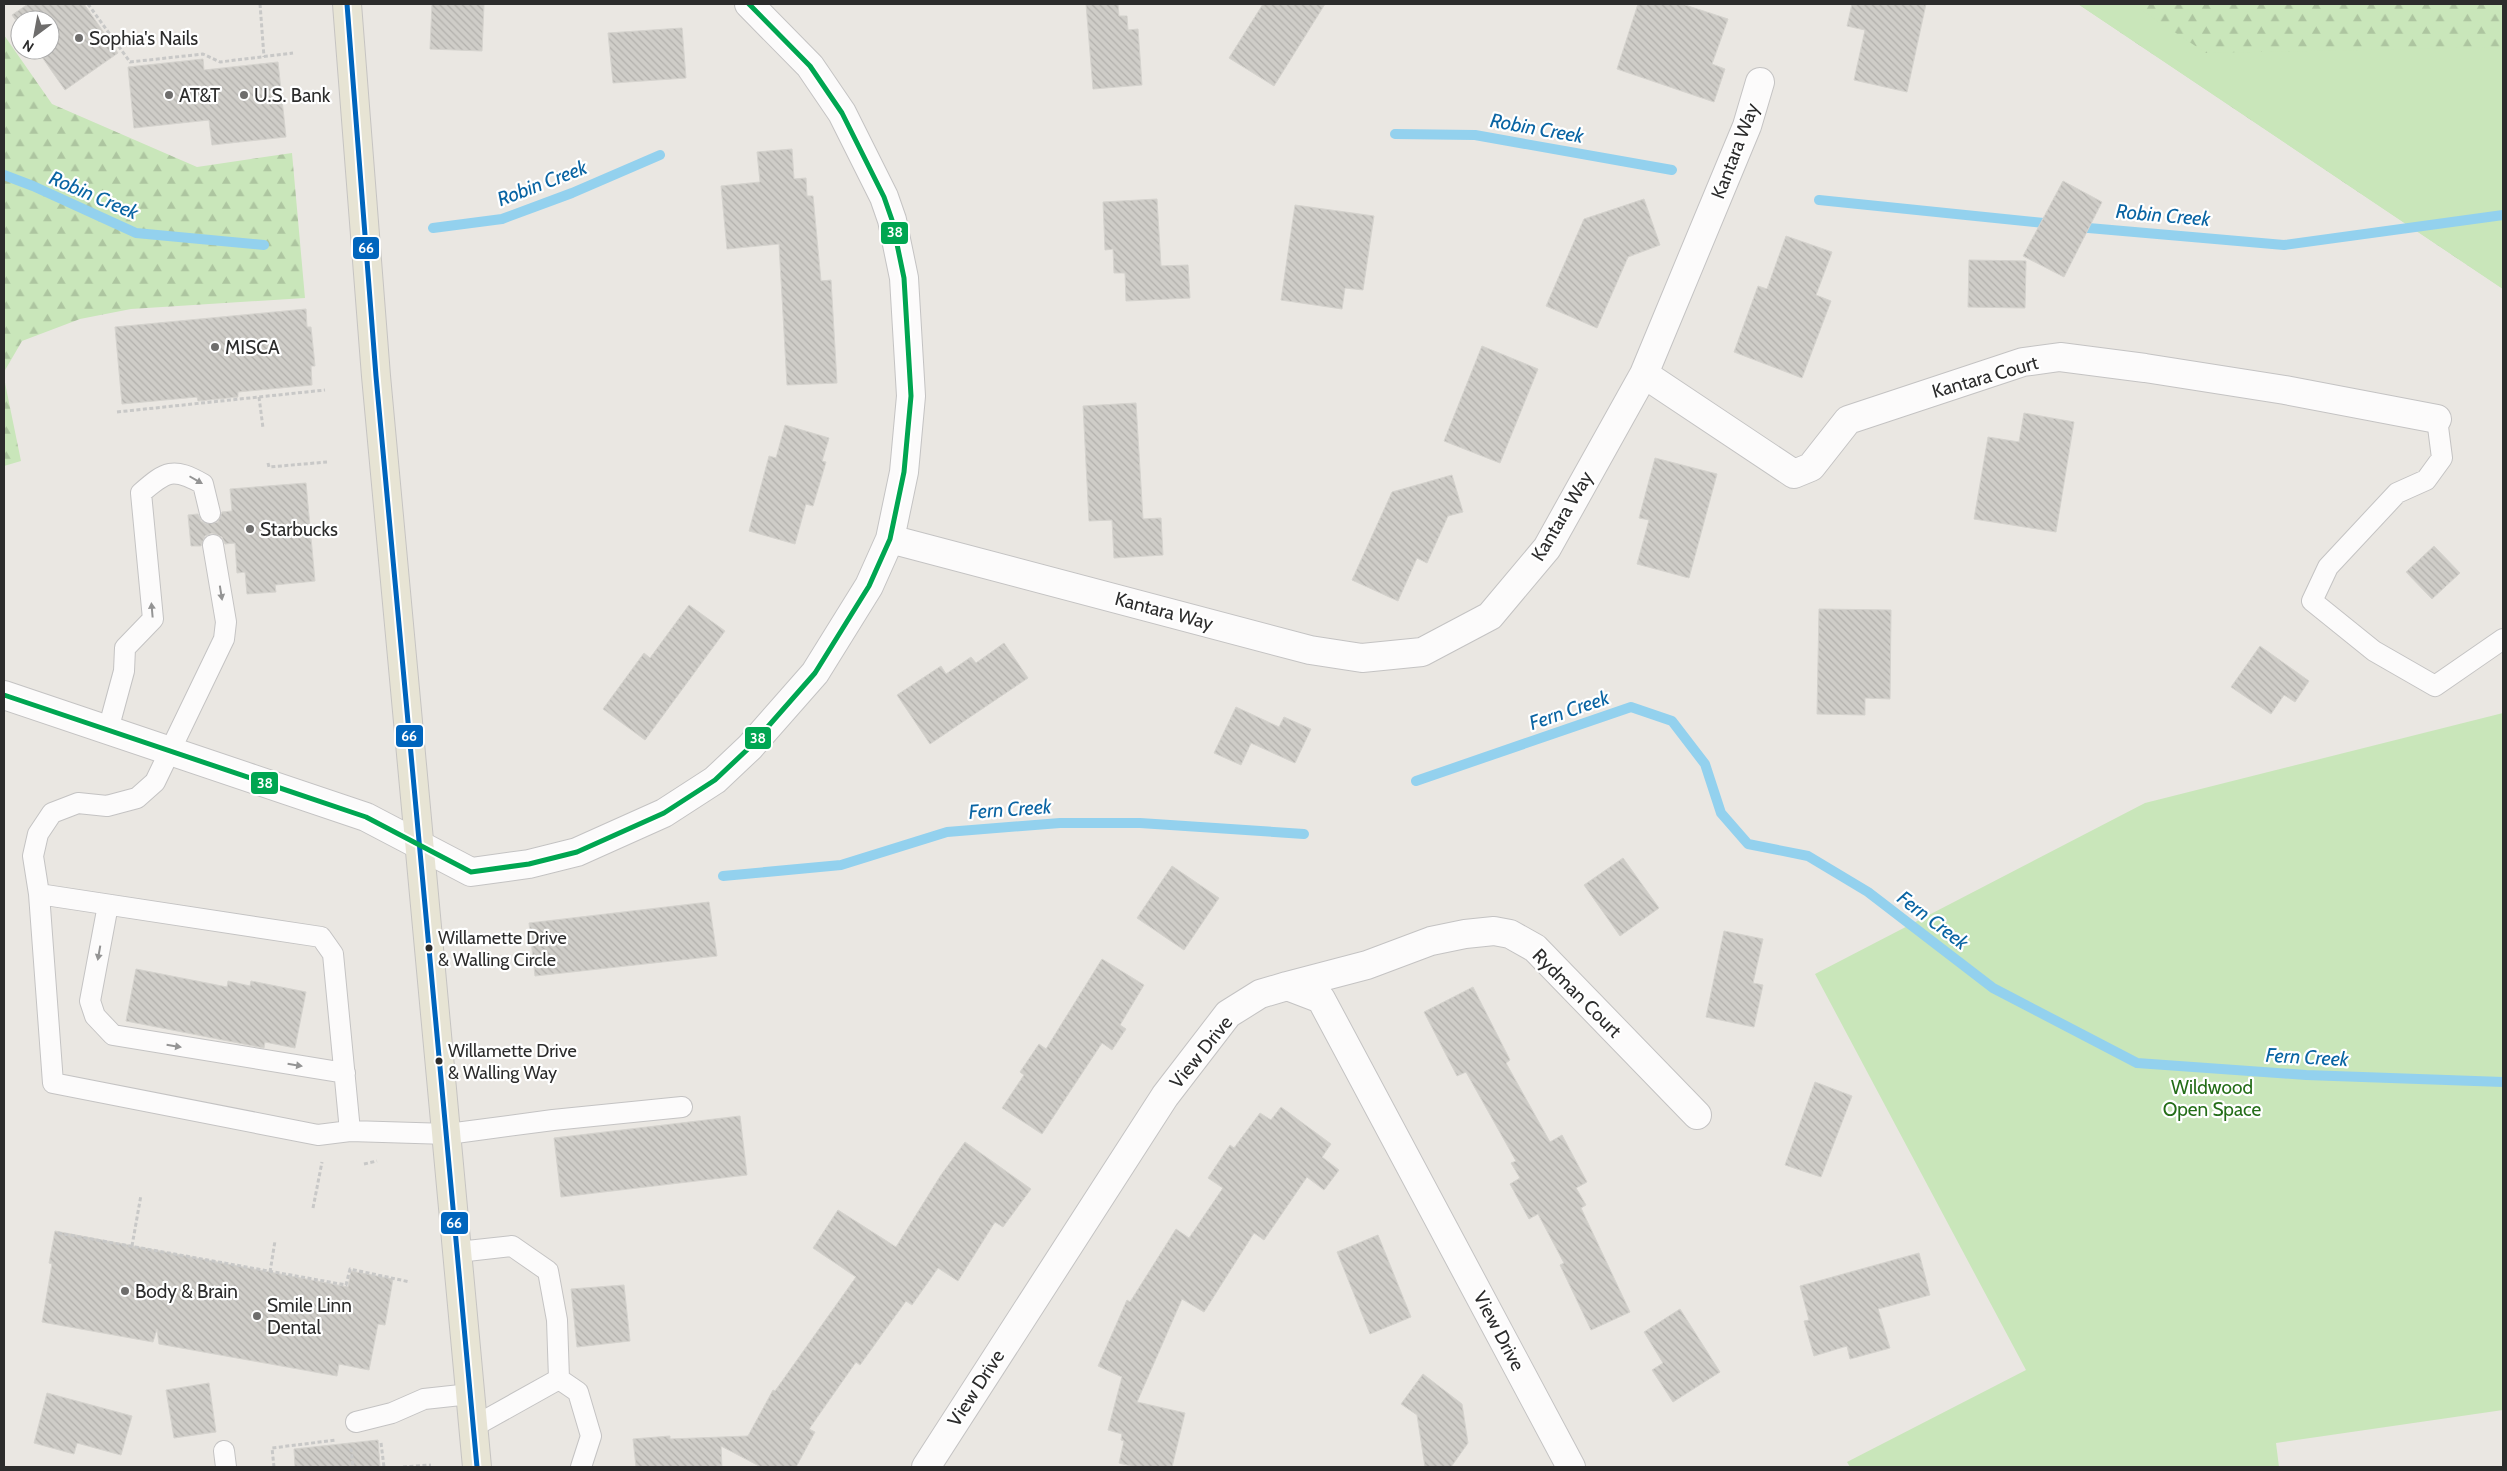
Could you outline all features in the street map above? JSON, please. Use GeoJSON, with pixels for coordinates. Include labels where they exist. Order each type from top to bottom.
{"type":"FeatureCollection","features":[{"type":"Feature","properties":{"kind":"main road"},"geometry":{"type":"LineString","coordinates":[[347,4],[376,376],[419,845],[448,1134],[477,1467]]}},
{"type":"Feature","properties":{"kind":"street"},"geometry":{"type":"LineString","coordinates":[[4,695],[366,817],[472,872],[529,864],[576,852],[620,834],[664,813],[714,780],[750,747],[814,674],[869,586],[890,539],[904,472],[911,396],[904,278],[892,220],[873,172],[842,113],[810,66],[749,4]]}},
{"type":"Feature","properties":{"kind":"street","name":"Kantara Way"},"geometry":{"type":"LineString","coordinates":[[890,539],[1310,650],[1362,658],[1422,652],[1490,616],[1547,548],[1644,374],[1747,126],[1760,82]]}},
{"type":"Feature","properties":{"kind":"street","name":"Kantara Court"},"geometry":{"type":"LineString","coordinates":[[1644,374],[1794,474],[1811,467],[1848,420],[2022,362],[2060,357],[2285,390],[2437,419]]}},
{"type":"Feature","properties":{"kind":"street","name":"Rydman Court"},"geometry":{"type":"LineString","coordinates":[[1287,986],[1367,965],[1431,941],[1494,931],[1510,934],[1535,948],[1697,1114]]}},
{"type":"Feature","properties":{"kind":"street","name":"View Drive"},"geometry":{"type":"LineString","coordinates":[[926,1467],[1165,1096],[1228,1014],[1260,994],[1287,986],[1321,999],[1572,1467]]}},
{"type":"Feature","properties":{"kind":"lane"},"geometry":{"type":"LineString","coordinates":[[2437,419],[2442,458],[2426,480],[2397,493],[2328,567],[2312,601],[2374,651],[2435,686],[2503,639]]}},
{"type":"Feature","properties":{"kind":"lane"},"geometry":{"type":"LineString","coordinates":[[108,730],[124,671],[125,648],[152,619],[142,493],[160,476],[184,473],[203,484],[210,513]]}},
{"type":"Feature","properties":{"kind":"lane"},"geometry":{"type":"LineString","coordinates":[[213,545],[226,622],[224,640],[155,782],[137,798],[108,806],[78,803],[52,813],[38,834],[33,856],[39,894],[53,1083],[318,1135],[350,1131],[448,1134],[553,1120],[682,1107]]}},
{"type":"Feature","properties":{"kind":"lane"},"geometry":{"type":"LineString","coordinates":[[39,894],[321,937],[333,954],[350,1131]]}},
{"type":"Feature","properties":{"kind":"lane"},"geometry":{"type":"LineString","coordinates":[[108,905],[90,1001],[95,1016],[113,1035],[345,1073]]}},
{"type":"Feature","properties":{"kind":"lane"},"geometry":{"type":"LineString","coordinates":[[458,1252],[512,1246],[548,1271],[556,1320],[559,1379]]}},
{"type":"Feature","properties":{"kind":"lane"},"geometry":{"type":"LineString","coordinates":[[473,1427],[559,1379]]}},
{"type":"Feature","properties":{"kind":"lane"},"geometry":{"type":"LineString","coordinates":[[559,1379],[578,1392],[591,1436],[581,1467]]}},
{"type":"Feature","properties":{"kind":"lane"},"geometry":{"type":"LineString","coordinates":[[356,1422],[392,1413],[424,1400],[470,1394]]}},
{"type":"Feature","properties":{"kind":"path"},"geometry":{"type":"LineString","coordinates":[[88,4],[130,62],[203,54],[220,62],[293,54]]}},
{"type":"Feature","properties":{"kind":"path"},"geometry":{"type":"LineString","coordinates":[[260,4],[264,56]]}},
{"type":"Feature","properties":{"kind":"path"},"geometry":{"type":"LineString","coordinates":[[117,412],[325,390]]}},
{"type":"Feature","properties":{"kind":"path"},"geometry":{"type":"LineString","coordinates":[[259,397],[263,428]]}},
{"type":"Feature","properties":{"kind":"path"},"geometry":{"type":"LineString","coordinates":[[268,463],[269,467],[327,462]]}},
{"type":"Feature","properties":{"kind":"path"},"geometry":{"type":"LineString","coordinates":[[313,1208],[323,1159]]}},
{"type":"Feature","properties":{"kind":"path"},"geometry":{"type":"LineString","coordinates":[[132,1246],[141,1195]]}},
{"type":"Feature","properties":{"kind":"path"},"geometry":{"type":"LineString","coordinates":[[58,1233],[346,1285],[350,1269],[410,1282]]}},
{"type":"Feature","properties":{"kind":"path"},"geometry":{"type":"LineString","coordinates":[[270,1272],[275,1241]]}},
{"type":"Feature","properties":{"kind":"path"},"geometry":{"type":"LineString","coordinates":[[274,1467],[272,1448],[329,1440]]}},
{"type":"Feature","properties":{"kind":"path"},"geometry":{"type":"LineString","coordinates":[[381,1441],[384,1467]]}},
{"type":"Feature","properties":{"kind":"path"},"geometry":{"type":"LineString","coordinates":[[403,1467],[431,1465]]}},
{"type":"Feature","properties":{"kind":"green space"},"geometry":{"type":"Polygon","coordinates":[[[2078,4],[2503,4],[2503,289],[2078,4]]]}},
{"type":"Feature","properties":{"kind":"green space"},"geometry":{"type":"Polygon","coordinates":[[[2078,4],[2132,4],[2206,53],[2503,47],[2503,289],[2078,4]]]}},
{"type":"Feature","properties":{"kind":"green space"},"geometry":{"type":"Polygon","coordinates":[[[4,35],[10,44],[10,60],[21,60],[52,104],[197,167],[292,153],[305,298],[131,309],[80,319],[22,341],[4,372],[4,35]]]}},
{"type":"Feature","properties":{"kind":"green space"},"geometry":{"type":"Polygon","coordinates":[[[4,378],[21,461],[4,466],[4,378]]]}},
{"type":"Feature","properties":{"kind":"green space","name":"Wildwood Open Space"},"geometry":{"type":"Polygon","coordinates":[[[2503,713],[2503,1410],[2276,1443],[2279,1467],[1850,1467],[1847,1462],[2026,1370],[1815,974],[2145,803],[2503,713]]]}},
{"type":"Feature","properties":{"kind":"building","name":"Sophia's Nails"},"geometry":{"type":"Polygon","coordinates":[[[28,4],[84,4],[118,53],[65,90],[44,60],[60,60],[60,10],[19,10],[28,4]]]}},
{"type":"Feature","properties":{"kind":"building"},"geometry":{"type":"Polygon","coordinates":[[[432,4],[484,4],[482,51],[430,49],[432,4]]]}},
{"type":"Feature","properties":{"kind":"building"},"geometry":{"type":"Polygon","coordinates":[[[1086,4],[1118,4],[1119,16],[1127,16],[1128,30],[1138,29],[1142,85],[1093,89],[1086,4]]]}},
{"type":"Feature","properties":{"kind":"building"},"geometry":{"type":"Polygon","coordinates":[[[1263,4],[1325,4],[1274,86],[1229,58],[1263,4]]]}},
{"type":"Feature","properties":{"kind":"building"},"geometry":{"type":"Polygon","coordinates":[[[1638,4],[1682,4],[1728,19],[1712,64],[1725,69],[1714,102],[1617,69],[1638,4]]]}},
{"type":"Feature","properties":{"kind":"building"},"geometry":{"type":"Polygon","coordinates":[[[1852,4],[1926,4],[1907,92],[1854,80],[1865,30],[1847,26],[1852,4]]]}},
{"type":"Feature","properties":{"kind":"building"},"geometry":{"type":"Polygon","coordinates":[[[682,28],[686,78],[613,83],[608,33],[682,28]]]}},
{"type":"Feature","properties":{"kind":"building"},"geometry":{"type":"Polygon","coordinates":[[[203,59],[204,70],[278,62],[286,137],[212,145],[209,120],[134,128],[128,67],[203,59]]]}},
{"type":"Feature","properties":{"kind":"building"},"geometry":{"type":"Polygon","coordinates":[[[792,149],[794,179],[806,178],[807,196],[813,196],[821,281],[831,280],[837,383],[787,385],[779,244],[727,249],[721,186],[760,182],[757,152],[792,149]]]}},
{"type":"Feature","properties":{"kind":"building"},"geometry":{"type":"Polygon","coordinates":[[[2063,181],[2102,202],[2064,277],[2023,256],[2063,181]]]}},
{"type":"Feature","properties":{"kind":"building"},"geometry":{"type":"Polygon","coordinates":[[[1157,199],[1161,266],[1188,265],[1190,298],[1126,301],[1125,273],[1114,273],[1113,249],[1105,250],[1103,202],[1157,199]]]}},
{"type":"Feature","properties":{"kind":"building"},"geometry":{"type":"Polygon","coordinates":[[[1644,199],[1660,245],[1628,257],[1597,328],[1546,306],[1584,219],[1644,199]]]}},
{"type":"Feature","properties":{"kind":"building"},"geometry":{"type":"Polygon","coordinates":[[[1295,205],[1374,216],[1363,290],[1345,288],[1342,309],[1281,300],[1295,205]]]}},
{"type":"Feature","properties":{"kind":"building"},"geometry":{"type":"Polygon","coordinates":[[[1786,236],[1832,252],[1816,295],[1831,301],[1802,378],[1734,352],[1758,286],[1767,289],[1786,236]]]}},
{"type":"Feature","properties":{"kind":"building"},"geometry":{"type":"Polygon","coordinates":[[[1969,260],[2026,261],[2025,308],[1968,307],[1969,260]]]}},
{"type":"Feature","properties":{"kind":"building","name":"MISCA"},"geometry":{"type":"Polygon","coordinates":[[[306,309],[307,327],[311,327],[315,366],[311,366],[312,385],[238,392],[238,397],[198,401],[197,397],[122,404],[115,327],[306,309]]]}},
{"type":"Feature","properties":{"kind":"building"},"geometry":{"type":"Polygon","coordinates":[[[1482,346],[1538,369],[1500,463],[1444,441],[1482,346]]]}},
{"type":"Feature","properties":{"kind":"building"},"geometry":{"type":"Polygon","coordinates":[[[1136,403],[1143,519],[1161,518],[1163,555],[1114,558],[1112,520],[1089,521],[1083,406],[1136,403]]]}},
{"type":"Feature","properties":{"kind":"building"},"geometry":{"type":"Polygon","coordinates":[[[2024,413],[2074,422],[2056,532],[1974,519],[1988,437],[2019,442],[2024,413]]]}},
{"type":"Feature","properties":{"kind":"building"},"geometry":{"type":"Polygon","coordinates":[[[785,425],[829,438],[822,461],[826,462],[813,506],[806,504],[795,544],[749,531],[769,456],[776,458],[785,425]]]}},
{"type":"Feature","properties":{"kind":"building"},"geometry":{"type":"Polygon","coordinates":[[[1655,458],[1717,474],[1689,578],[1637,564],[1649,520],[1639,518],[1655,458]]]}},
{"type":"Feature","properties":{"kind":"building"},"geometry":{"type":"Polygon","coordinates":[[[1452,475],[1463,512],[1448,516],[1427,563],[1417,558],[1398,601],[1352,580],[1392,492],[1452,475]]]}},
{"type":"Feature","properties":{"kind":"building","name":"Starbucks"},"geometry":{"type":"Polygon","coordinates":[[[306,483],[315,581],[275,585],[276,592],[247,594],[245,572],[237,573],[235,543],[225,544],[222,537],[212,533],[205,536],[201,546],[191,546],[188,515],[198,514],[201,521],[207,524],[218,522],[222,512],[232,511],[230,489],[306,483]]]}},
{"type":"Feature","properties":{"kind":"building"},"geometry":{"type":"Polygon","coordinates":[[[2434,546],[2460,573],[2432,599],[2406,572],[2434,546]]]}},
{"type":"Feature","properties":{"kind":"building"},"geometry":{"type":"Polygon","coordinates":[[[689,605],[725,631],[645,740],[603,709],[644,653],[650,658],[689,605]]]}},
{"type":"Feature","properties":{"kind":"building"},"geometry":{"type":"Polygon","coordinates":[[[1819,609],[1891,610],[1890,699],[1865,698],[1865,715],[1817,714],[1819,609]]]}},
{"type":"Feature","properties":{"kind":"building"},"geometry":{"type":"Polygon","coordinates":[[[1004,643],[1028,678],[930,744],[897,695],[941,666],[946,674],[971,657],[976,663],[1004,643]]]}},
{"type":"Feature","properties":{"kind":"building"},"geometry":{"type":"Polygon","coordinates":[[[2260,646],[2309,681],[2295,702],[2284,695],[2271,714],[2231,687],[2260,646]]]}},
{"type":"Feature","properties":{"kind":"building"},"geometry":{"type":"Polygon","coordinates":[[[1236,707],[1279,727],[1284,717],[1311,729],[1295,763],[1251,743],[1241,765],[1214,753],[1236,707]]]}},
{"type":"Feature","properties":{"kind":"building"},"geometry":{"type":"Polygon","coordinates":[[[1623,858],[1659,908],[1620,936],[1584,885],[1623,858]]]}},
{"type":"Feature","properties":{"kind":"building"},"geometry":{"type":"Polygon","coordinates":[[[1172,866],[1219,898],[1184,950],[1137,918],[1172,866]]]}},
{"type":"Feature","properties":{"kind":"building"},"geometry":{"type":"Polygon","coordinates":[[[709,902],[717,956],[535,976],[529,923],[709,902]]]}},
{"type":"Feature","properties":{"kind":"building"},"geometry":{"type":"Polygon","coordinates":[[[1724,931],[1763,939],[1753,983],[1763,985],[1754,1027],[1706,1017],[1724,931]]]}},
{"type":"Feature","properties":{"kind":"building"},"geometry":{"type":"Polygon","coordinates":[[[1102,959],[1144,985],[1120,1025],[1126,1029],[1112,1050],[1102,1043],[1042,1134],[1002,1108],[1024,1075],[1020,1072],[1039,1044],[1046,1049],[1102,959]]]}},
{"type":"Feature","properties":{"kind":"building"},"geometry":{"type":"Polygon","coordinates":[[[136,969],[227,987],[228,981],[250,986],[251,981],[306,992],[295,1048],[265,1042],[264,1048],[126,1021],[136,969]]]}},
{"type":"Feature","properties":{"kind":"building"},"geometry":{"type":"Polygon","coordinates":[[[1473,987],[1510,1060],[1506,1063],[1550,1142],[1562,1135],[1587,1182],[1576,1188],[1586,1205],[1581,1208],[1630,1312],[1591,1330],[1560,1265],[1564,1263],[1538,1214],[1529,1219],[1510,1184],[1520,1178],[1511,1163],[1516,1161],[1466,1072],[1457,1076],[1424,1012],[1473,987]]]}},
{"type":"Feature","properties":{"kind":"building"},"geometry":{"type":"Polygon","coordinates":[[[1815,1082],[1852,1096],[1821,1177],[1785,1165],[1815,1082]]]}},
{"type":"Feature","properties":{"kind":"building"},"geometry":{"type":"Polygon","coordinates":[[[1281,1107],[1331,1144],[1322,1157],[1339,1170],[1324,1190],[1307,1177],[1264,1240],[1254,1233],[1204,1312],[1182,1299],[1137,1402],[1185,1413],[1172,1467],[1135,1467],[1119,1463],[1124,1441],[1121,1440],[1122,1434],[1108,1430],[1122,1377],[1098,1366],[1127,1300],[1130,1302],[1176,1229],[1189,1238],[1223,1188],[1208,1178],[1230,1145],[1234,1148],[1260,1113],[1271,1120],[1281,1107]]]}},
{"type":"Feature","properties":{"kind":"building"},"geometry":{"type":"Polygon","coordinates":[[[740,1116],[747,1175],[561,1197],[554,1138],[740,1116]]]}},
{"type":"Feature","properties":{"kind":"building"},"geometry":{"type":"Polygon","coordinates":[[[965,1142],[1031,1189],[1003,1227],[995,1222],[958,1281],[938,1268],[912,1305],[906,1301],[860,1365],[856,1362],[809,1429],[815,1432],[796,1467],[761,1467],[721,1446],[722,1467],[636,1467],[633,1439],[670,1436],[670,1439],[748,1436],[773,1390],[775,1391],[856,1277],[813,1248],[838,1210],[896,1247],[941,1175],[965,1142]]]}},
{"type":"Feature","properties":{"kind":"building"},"geometry":{"type":"Polygon","coordinates":[[[55,1231],[348,1287],[351,1271],[393,1279],[385,1325],[378,1324],[369,1370],[339,1364],[337,1376],[159,1344],[157,1329],[153,1342],[42,1322],[52,1264],[49,1263],[55,1231]]]}},
{"type":"Feature","properties":{"kind":"building"},"geometry":{"type":"Polygon","coordinates":[[[1378,1235],[1411,1317],[1370,1334],[1337,1252],[1378,1235]]]}},
{"type":"Feature","properties":{"kind":"building"},"geometry":{"type":"Polygon","coordinates":[[[1919,1253],[1930,1295],[1878,1309],[1890,1348],[1850,1359],[1847,1346],[1814,1356],[1804,1321],[1809,1320],[1800,1286],[1919,1253]]]}},
{"type":"Feature","properties":{"kind":"building"},"geometry":{"type":"Polygon","coordinates":[[[624,1285],[630,1341],[577,1347],[571,1289],[624,1285]]]}},
{"type":"Feature","properties":{"kind":"building"},"geometry":{"type":"Polygon","coordinates":[[[1680,1309],[1720,1372],[1673,1402],[1652,1370],[1663,1363],[1644,1332],[1680,1309]]]}},
{"type":"Feature","properties":{"kind":"building"},"geometry":{"type":"Polygon","coordinates":[[[1423,1374],[1462,1404],[1468,1443],[1451,1467],[1425,1467],[1417,1415],[1401,1404],[1423,1374]]]}},
{"type":"Feature","properties":{"kind":"building"},"geometry":{"type":"Polygon","coordinates":[[[209,1383],[216,1432],[174,1438],[166,1390],[209,1383]]]}},
{"type":"Feature","properties":{"kind":"building"},"geometry":{"type":"Polygon","coordinates":[[[47,1393],[132,1416],[121,1455],[77,1443],[74,1454],[34,1443],[47,1393]]]}},
{"type":"Feature","properties":{"kind":"building"},"geometry":{"type":"Polygon","coordinates":[[[378,1440],[380,1467],[295,1467],[294,1449],[378,1440]]]}},
{"type":"Feature","properties":{"kind":"waterway","name":"Robin Creek"},"geometry":{"type":"LineString","coordinates":[[1395,134],[1475,135],[1672,170]]}},
{"type":"Feature","properties":{"kind":"waterway","name":"Robin Creek"},"geometry":{"type":"LineString","coordinates":[[433,228],[502,219],[572,193],[660,155]]}},
{"type":"Feature","properties":{"kind":"waterway","name":"Robin Creek"},"geometry":{"type":"LineString","coordinates":[[4,175],[33,186],[136,233],[264,245]]}},
{"type":"Feature","properties":{"kind":"waterway","name":"Robin Creek"},"geometry":{"type":"LineString","coordinates":[[1819,200],[2053,224]]}},
{"type":"Feature","properties":{"kind":"waterway","name":"Robin Creek"},"geometry":{"type":"LineString","coordinates":[[2077,227],[2284,245],[2503,215]]}},
{"type":"Feature","properties":{"kind":"waterway","name":"Fern Creek"},"geometry":{"type":"LineString","coordinates":[[1416,781],[1631,707],[1672,721],[1705,764],[1721,813],[1748,844],[1808,856],[1868,892],[1993,988],[2137,1063],[2306,1075],[2503,1082]]}},
{"type":"Feature","properties":{"kind":"waterway","name":"Fern Creek"},"geometry":{"type":"LineString","coordinates":[[723,876],[841,865],[947,832],[1060,823],[1140,823],[1304,834]]}},
{"type":"Feature","properties":{"kind":"transit line","name":"66"},"geometry":{"type":"LineString","coordinates":[[347,4],[376,376],[477,1467]]}},
{"type":"Feature","properties":{"kind":"transit line","name":"38"},"geometry":{"type":"LineString","coordinates":[[4,695],[366,817],[471,872],[529,864],[577,852],[664,813],[715,780],[750,747],[815,673],[869,586],[890,539],[904,472],[911,396],[904,278],[892,220],[884,197],[842,113],[810,66],[749,4]]}},
{"type":"Feature","properties":{"kind":"place","name":"Sophia's Nails"},"geometry":{"type":"Point","coordinates":[79,38]}},
{"type":"Feature","properties":{"kind":"place","name":"AT&T"},"geometry":{"type":"Point","coordinates":[169,95]}},
{"type":"Feature","properties":{"kind":"place","name":"U.S. Bank"},"geometry":{"type":"Point","coordinates":[244,95]}},
{"type":"Feature","properties":{"kind":"place","name":"MISCA"},"geometry":{"type":"Point","coordinates":[215,347]}},
{"type":"Feature","properties":{"kind":"place","name":"Starbucks"},"geometry":{"type":"Point","coordinates":[250,529]}},
{"type":"Feature","properties":{"kind":"place","name":"Willamette Drive & Walling Circle"},"geometry":{"type":"Point","coordinates":[429,948]}},
{"type":"Feature","properties":{"kind":"place","name":"Willamette Drive & Walling Way"},"geometry":{"type":"Point","coordinates":[439,1061]}},
{"type":"Feature","properties":{"kind":"place","name":"Body & Brain"},"geometry":{"type":"Point","coordinates":[125,1291]}},
{"type":"Feature","properties":{"kind":"place","name":"Smile Linn Dental"},"geometry":{"type":"Point","coordinates":[257,1316]}}]}
